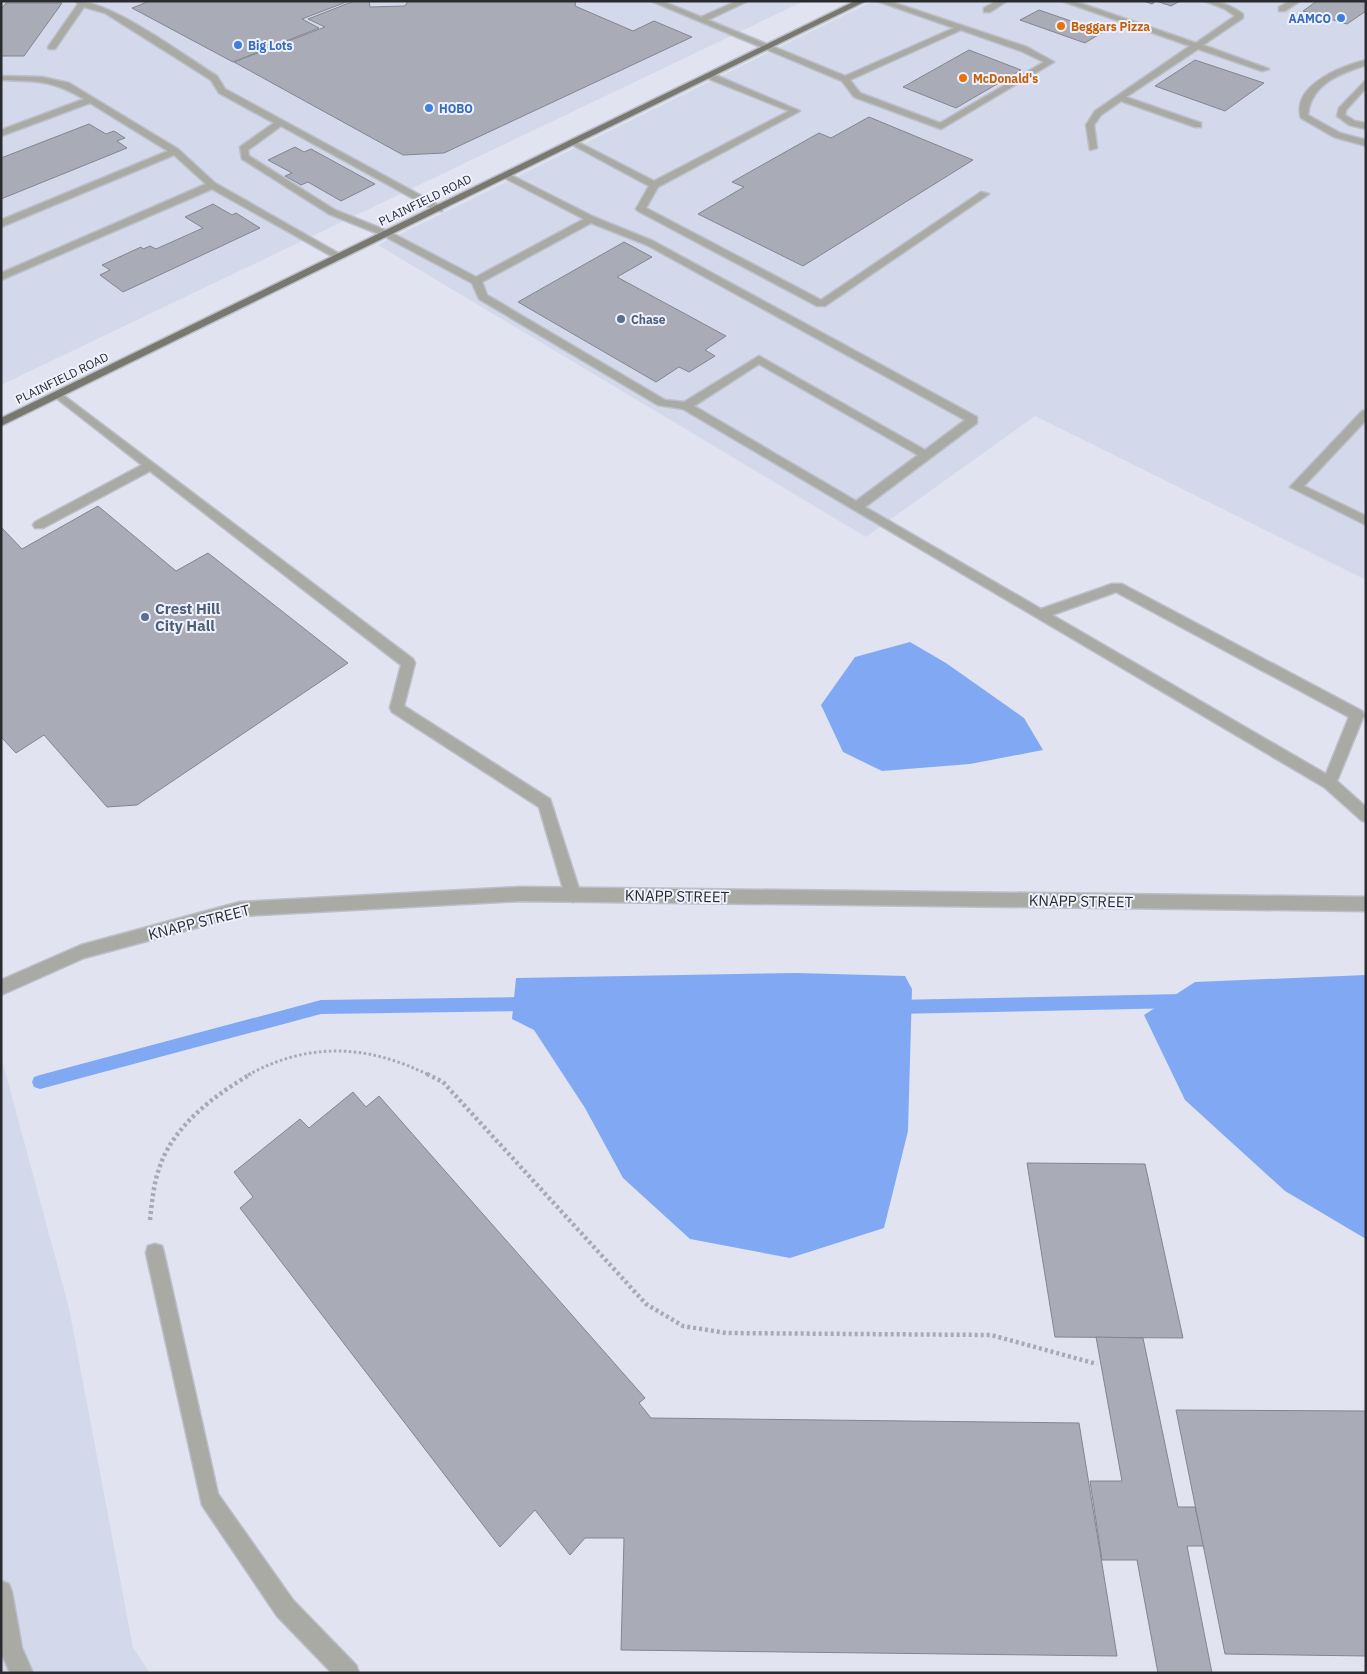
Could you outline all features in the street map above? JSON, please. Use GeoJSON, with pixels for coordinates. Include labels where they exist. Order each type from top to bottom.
{"type":"FeatureCollection","features":[{"type":"Feature","properties":{"kind":"main road","name":"PLAINFIELD ROAD"},"geometry":{"type":"LineString","coordinates":[[2,422],[862,1]]}},
{"type":"Feature","properties":{"kind":"street"},"geometry":{"type":"LineString","coordinates":[[655,1],[845,79],[857,95],[941,126],[1050,62],[1024,49],[880,1]]}},
{"type":"Feature","properties":{"kind":"street"},"geometry":{"type":"LineString","coordinates":[[701,20],[744,1]]}},
{"type":"Feature","properties":{"kind":"street"},"geometry":{"type":"LineString","coordinates":[[987,10],[1003,1]]}},
{"type":"Feature","properties":{"kind":"street"},"geometry":{"type":"LineString","coordinates":[[1066,1],[1265,69]]}},
{"type":"Feature","properties":{"kind":"street"},"geometry":{"type":"LineString","coordinates":[[1093,148],[1090,125],[1098,113],[1240,16],[1228,8],[1209,1]]}},
{"type":"Feature","properties":{"kind":"street"},"geometry":{"type":"LineString","coordinates":[[1282,9],[1296,1]]}},
{"type":"Feature","properties":{"kind":"street"},"geometry":{"type":"LineString","coordinates":[[52,47],[80,3],[108,11],[214,78],[222,91],[439,209]]}},
{"type":"Feature","properties":{"kind":"street"},"geometry":{"type":"LineString","coordinates":[[845,79],[958,28]]}},
{"type":"Feature","properties":{"kind":"street"},"geometry":{"type":"LineString","coordinates":[[1366,62],[1339,71],[1314,88],[1303,103],[1304,116],[1337,135],[1366,143]]}},
{"type":"Feature","properties":{"kind":"street"},"geometry":{"type":"LineString","coordinates":[[710,76],[796,111],[654,184],[641,209],[821,304],[984,194]]}},
{"type":"Feature","properties":{"kind":"street"},"geometry":{"type":"LineString","coordinates":[[1,78],[42,79],[66,85],[175,151],[212,185],[340,257]]}},
{"type":"Feature","properties":{"kind":"street"},"geometry":{"type":"LineString","coordinates":[[1365,84],[1342,110],[1341,116],[1352,123],[1366,126]]}},
{"type":"Feature","properties":{"kind":"street"},"geometry":{"type":"LineString","coordinates":[[1120,98],[1198,125]]}},
{"type":"Feature","properties":{"kind":"street"},"geometry":{"type":"LineString","coordinates":[[1,133],[90,100]]}},
{"type":"Feature","properties":{"kind":"street"},"geometry":{"type":"LineString","coordinates":[[280,123],[243,149],[245,157],[332,212],[387,234],[476,281],[483,297],[662,403],[686,406],[1329,783],[1366,816]]}},
{"type":"Feature","properties":{"kind":"street"},"geometry":{"type":"LineString","coordinates":[[573,143],[654,184]]}},
{"type":"Feature","properties":{"kind":"street"},"geometry":{"type":"LineString","coordinates":[[1,224],[175,151]]}},
{"type":"Feature","properties":{"kind":"street"},"geometry":{"type":"LineString","coordinates":[[506,176],[591,219],[650,243],[974,420],[856,507]]}},
{"type":"Feature","properties":{"kind":"street"},"geometry":{"type":"LineString","coordinates":[[1,277],[212,185]]}},
{"type":"Feature","properties":{"kind":"street"},"geometry":{"type":"LineString","coordinates":[[476,281],[591,219]]}},
{"type":"Feature","properties":{"kind":"street"},"geometry":{"type":"LineString","coordinates":[[686,406],[760,359],[926,455]]}},
{"type":"Feature","properties":{"kind":"street"},"geometry":{"type":"LineString","coordinates":[[59,395],[408,663],[397,708],[545,803],[573,895]]}},
{"type":"Feature","properties":{"kind":"street"},"geometry":{"type":"LineString","coordinates":[[1366,413],[1296,487],[1366,521]]}},
{"type":"Feature","properties":{"kind":"street"},"geometry":{"type":"LineString","coordinates":[[39,524],[151,465]]}},
{"type":"Feature","properties":{"kind":"street"},"geometry":{"type":"LineString","coordinates":[[1039,614],[1116,586],[1357,715],[1329,783]]}},
{"type":"Feature","properties":{"kind":"street","name":"KNAPP STREET"},"geometry":{"type":"LineString","coordinates":[[1,988],[81,952],[240,909],[510,895],[1366,904]]}},
{"type":"Feature","properties":{"kind":"street"},"geometry":{"type":"LineString","coordinates":[[155,1253],[209,1498],[285,1608],[348,1673]]}},
{"type":"Feature","properties":{"kind":"street"},"geometry":{"type":"LineString","coordinates":[[1,1592],[11,1649],[22,1673]]}},
{"type":"Feature","properties":{"kind":"path"},"geometry":{"type":"LineString","coordinates":[[150,1220],[156,1177],[170,1146],[203,1108],[249,1074],[295,1055],[339,1050],[373,1054],[415,1066],[443,1082],[646,1304],[683,1326],[726,1333],[991,1335],[1037,1346],[1097,1364]]}},
{"type":"Feature","properties":{"kind":"shaded area"},"geometry":{"type":"Polygon","coordinates":[[[1,1],[804,1],[1,385],[1,1]]]}},
{"type":"Feature","properties":{"kind":"shaded area"},"geometry":{"type":"Polygon","coordinates":[[[873,1],[1366,1],[1366,580],[1035,416],[866,537],[378,245],[873,1]]]}},
{"type":"Feature","properties":{"kind":"shaded area"},"geometry":{"type":"Polygon","coordinates":[[[1,1056],[69,1308],[133,1648],[150,1673],[1,1673],[1,1056]]]}},
{"type":"Feature","properties":{"kind":"water"},"geometry":{"type":"Polygon","coordinates":[[[910,642],[946,663],[1024,718],[1043,750],[970,764],[882,771],[843,752],[821,705],[855,657],[910,642]]]}},
{"type":"Feature","properties":{"kind":"water"},"geometry":{"type":"Polygon","coordinates":[[[797,973],[905,976],[912,989],[908,1131],[884,1228],[790,1258],[690,1239],[623,1178],[585,1108],[534,1030],[512,1019],[516,978],[797,973]]]}},
{"type":"Feature","properties":{"kind":"water"},"geometry":{"type":"Polygon","coordinates":[[[1366,975],[1366,1239],[1285,1191],[1185,1100],[1144,1015],[1195,982],[1366,975]]]}},
{"type":"Feature","properties":{"kind":"building","name":"Big Lots"},"geometry":{"type":"Polygon","coordinates":[[[150,1],[349,1],[302,19],[319,28],[233,62],[132,8],[150,1]]]}},
{"type":"Feature","properties":{"kind":"building","name":"HOBO"},"geometry":{"type":"Polygon","coordinates":[[[354,1],[369,1],[370,7],[405,6],[408,1],[576,1],[575,6],[633,31],[654,21],[692,37],[444,153],[403,155],[234,62],[325,27],[308,19],[354,1]]]}},
{"type":"Feature","properties":{"kind":"building"},"geometry":{"type":"Polygon","coordinates":[[[1144,1],[1156,1],[1152,4],[1144,1]]]}},
{"type":"Feature","properties":{"kind":"building"},"geometry":{"type":"Polygon","coordinates":[[[1156,1],[1180,1],[1171,6],[1156,1]]]}},
{"type":"Feature","properties":{"kind":"building","name":"AAMCO"},"geometry":{"type":"Polygon","coordinates":[[[1317,1],[1366,1],[1366,11],[1347,24],[1303,11],[1317,1]]]}},
{"type":"Feature","properties":{"kind":"building"},"geometry":{"type":"Polygon","coordinates":[[[6,3],[62,3],[24,56],[1,56],[1,9],[6,3]]]}},
{"type":"Feature","properties":{"kind":"building","name":"Beggars Pizza"},"geometry":{"type":"Polygon","coordinates":[[[1039,10],[1103,32],[1085,43],[1020,20],[1039,10]]]}},
{"type":"Feature","properties":{"kind":"building","name":"McDonald's"},"geometry":{"type":"Polygon","coordinates":[[[969,50],[1021,70],[956,108],[903,87],[969,50]]]}},
{"type":"Feature","properties":{"kind":"building"},"geometry":{"type":"Polygon","coordinates":[[[1195,60],[1264,83],[1225,111],[1155,86],[1195,60]]]}},
{"type":"Feature","properties":{"kind":"building"},"geometry":{"type":"Polygon","coordinates":[[[869,117],[973,160],[803,266],[698,214],[744,187],[732,182],[819,133],[831,138],[869,117]]]}},
{"type":"Feature","properties":{"kind":"building"},"geometry":{"type":"Polygon","coordinates":[[[89,124],[106,134],[114,131],[125,138],[117,141],[127,148],[1,199],[1,158],[89,124]]]}},
{"type":"Feature","properties":{"kind":"building"},"geometry":{"type":"Polygon","coordinates":[[[295,147],[304,152],[311,149],[375,184],[341,201],[308,182],[301,185],[285,176],[292,173],[268,160],[295,147]]]}},
{"type":"Feature","properties":{"kind":"building"},"geometry":{"type":"Polygon","coordinates":[[[213,204],[232,215],[236,213],[260,228],[123,292],[100,275],[110,270],[102,265],[141,247],[143,249],[150,246],[156,249],[203,228],[185,217],[213,204]]]}},
{"type":"Feature","properties":{"kind":"building","name":"Chase"},"geometry":{"type":"Polygon","coordinates":[[[624,242],[652,257],[617,277],[726,336],[705,350],[715,356],[689,372],[679,367],[656,382],[518,302],[624,242]]]}},
{"type":"Feature","properties":{"kind":"building","name":"Crest Hill City Hall"},"geometry":{"type":"Polygon","coordinates":[[[98,506],[176,571],[208,553],[348,663],[137,805],[107,807],[44,735],[16,753],[1,737],[1,527],[22,549],[98,506]]]}},
{"type":"Feature","properties":{"kind":"building"},"geometry":{"type":"Polygon","coordinates":[[[353,1092],[366,1107],[379,1096],[645,1398],[639,1403],[651,1418],[1079,1423],[1117,1656],[621,1650],[624,1538],[585,1538],[570,1555],[535,1510],[500,1547],[240,1208],[253,1197],[234,1172],[300,1119],[309,1128],[353,1092]]]}},
{"type":"Feature","properties":{"kind":"building"},"geometry":{"type":"Polygon","coordinates":[[[1027,1163],[1145,1164],[1183,1338],[1055,1337],[1027,1163]]]}},
{"type":"Feature","properties":{"kind":"building"},"geometry":{"type":"Polygon","coordinates":[[[1096,1337],[1143,1338],[1178,1507],[1195,1507],[1204,1546],[1187,1546],[1212,1673],[1158,1673],[1137,1560],[1102,1560],[1090,1481],[1122,1481],[1096,1337]]]}},
{"type":"Feature","properties":{"kind":"building"},"geometry":{"type":"Polygon","coordinates":[[[1176,1410],[1366,1411],[1366,1656],[1225,1654],[1176,1410]]]}},
{"type":"Feature","properties":{"kind":"waterway"},"geometry":{"type":"LineString","coordinates":[[893,1007],[1182,1001]]}},
{"type":"Feature","properties":{"kind":"waterway"},"geometry":{"type":"LineString","coordinates":[[40,1082],[321,1007],[532,1004]]}},
{"type":"Feature","properties":{"kind":"place","name":"AAMCO"},"geometry":{"type":"Point","coordinates":[1341,18]}},
{"type":"Feature","properties":{"kind":"place","name":"Beggars Pizza"},"geometry":{"type":"Point","coordinates":[1061,26]}},
{"type":"Feature","properties":{"kind":"place","name":"Big Lots"},"geometry":{"type":"Point","coordinates":[238,45]}},
{"type":"Feature","properties":{"kind":"place","name":"McDonald's"},"geometry":{"type":"Point","coordinates":[963,78]}},
{"type":"Feature","properties":{"kind":"place","name":"HOBO"},"geometry":{"type":"Point","coordinates":[429,108]}},
{"type":"Feature","properties":{"kind":"place","name":"Chase"},"geometry":{"type":"Point","coordinates":[621,319]}},
{"type":"Feature","properties":{"kind":"place","name":"Crest Hill City Hall"},"geometry":{"type":"Point","coordinates":[145,617]}}]}
